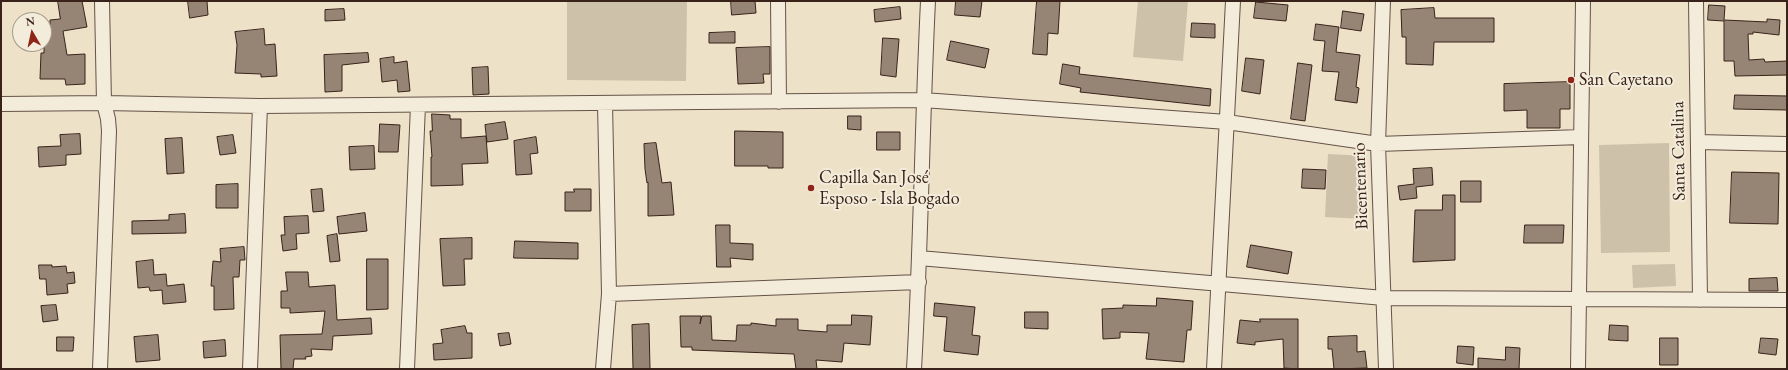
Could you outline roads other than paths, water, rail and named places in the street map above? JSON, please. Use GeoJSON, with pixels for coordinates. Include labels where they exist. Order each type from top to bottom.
{"type":"FeatureCollection","features":[{"type":"Feature","properties":{"kind":"street"},"geometry":{"type":"LineString","coordinates":[[100,369],[109,131],[104,103],[102,1]]}},
{"type":"Feature","properties":{"kind":"street"},"geometry":{"type":"LineString","coordinates":[[778,1],[779,102]]}},
{"type":"Feature","properties":{"kind":"street"},"geometry":{"type":"LineString","coordinates":[[914,369],[919,282],[923,100],[928,1]]}},
{"type":"Feature","properties":{"kind":"street"},"geometry":{"type":"LineString","coordinates":[[1214,369],[1220,284],[1233,1]]}},
{"type":"Feature","properties":{"kind":"street","name":"Bicentenario"},"geometry":{"type":"LineString","coordinates":[[1383,1],[1378,144],[1386,369]]}},
{"type":"Feature","properties":{"kind":"street"},"geometry":{"type":"LineString","coordinates":[[1578,369],[1583,1]]}},
{"type":"Feature","properties":{"kind":"street","name":"Santa Catalina"},"geometry":{"type":"LineString","coordinates":[[1696,1],[1700,300]]}},
{"type":"Feature","properties":{"kind":"street"},"geometry":{"type":"LineString","coordinates":[[1,104],[104,103],[260,106],[923,100],[1227,122],[1378,144],[1581,137]]}},
{"type":"Feature","properties":{"kind":"street"},"geometry":{"type":"LineString","coordinates":[[603,369],[609,294],[604,104]]}},
{"type":"Feature","properties":{"kind":"street"},"geometry":{"type":"LineString","coordinates":[[407,369],[418,105]]}},
{"type":"Feature","properties":{"kind":"street"},"geometry":{"type":"LineString","coordinates":[[250,369],[260,106]]}},
{"type":"Feature","properties":{"kind":"street"},"geometry":{"type":"LineString","coordinates":[[1698,142],[1787,144]]}},
{"type":"Feature","properties":{"kind":"street"},"geometry":{"type":"LineString","coordinates":[[919,258],[1384,298],[1787,300]]}},
{"type":"Feature","properties":{"kind":"street"},"geometry":{"type":"LineString","coordinates":[[609,294],[919,282]]}},
{"type":"Feature","properties":{"kind":"place","name":"San Cayetano"},"geometry":{"type":"Point","coordinates":[1571,80]}},
{"type":"Feature","properties":{"kind":"place","name":"Capilla San José Esposo - Isla Bogado"},"geometry":{"type":"Point","coordinates":[811,188]}}]}
